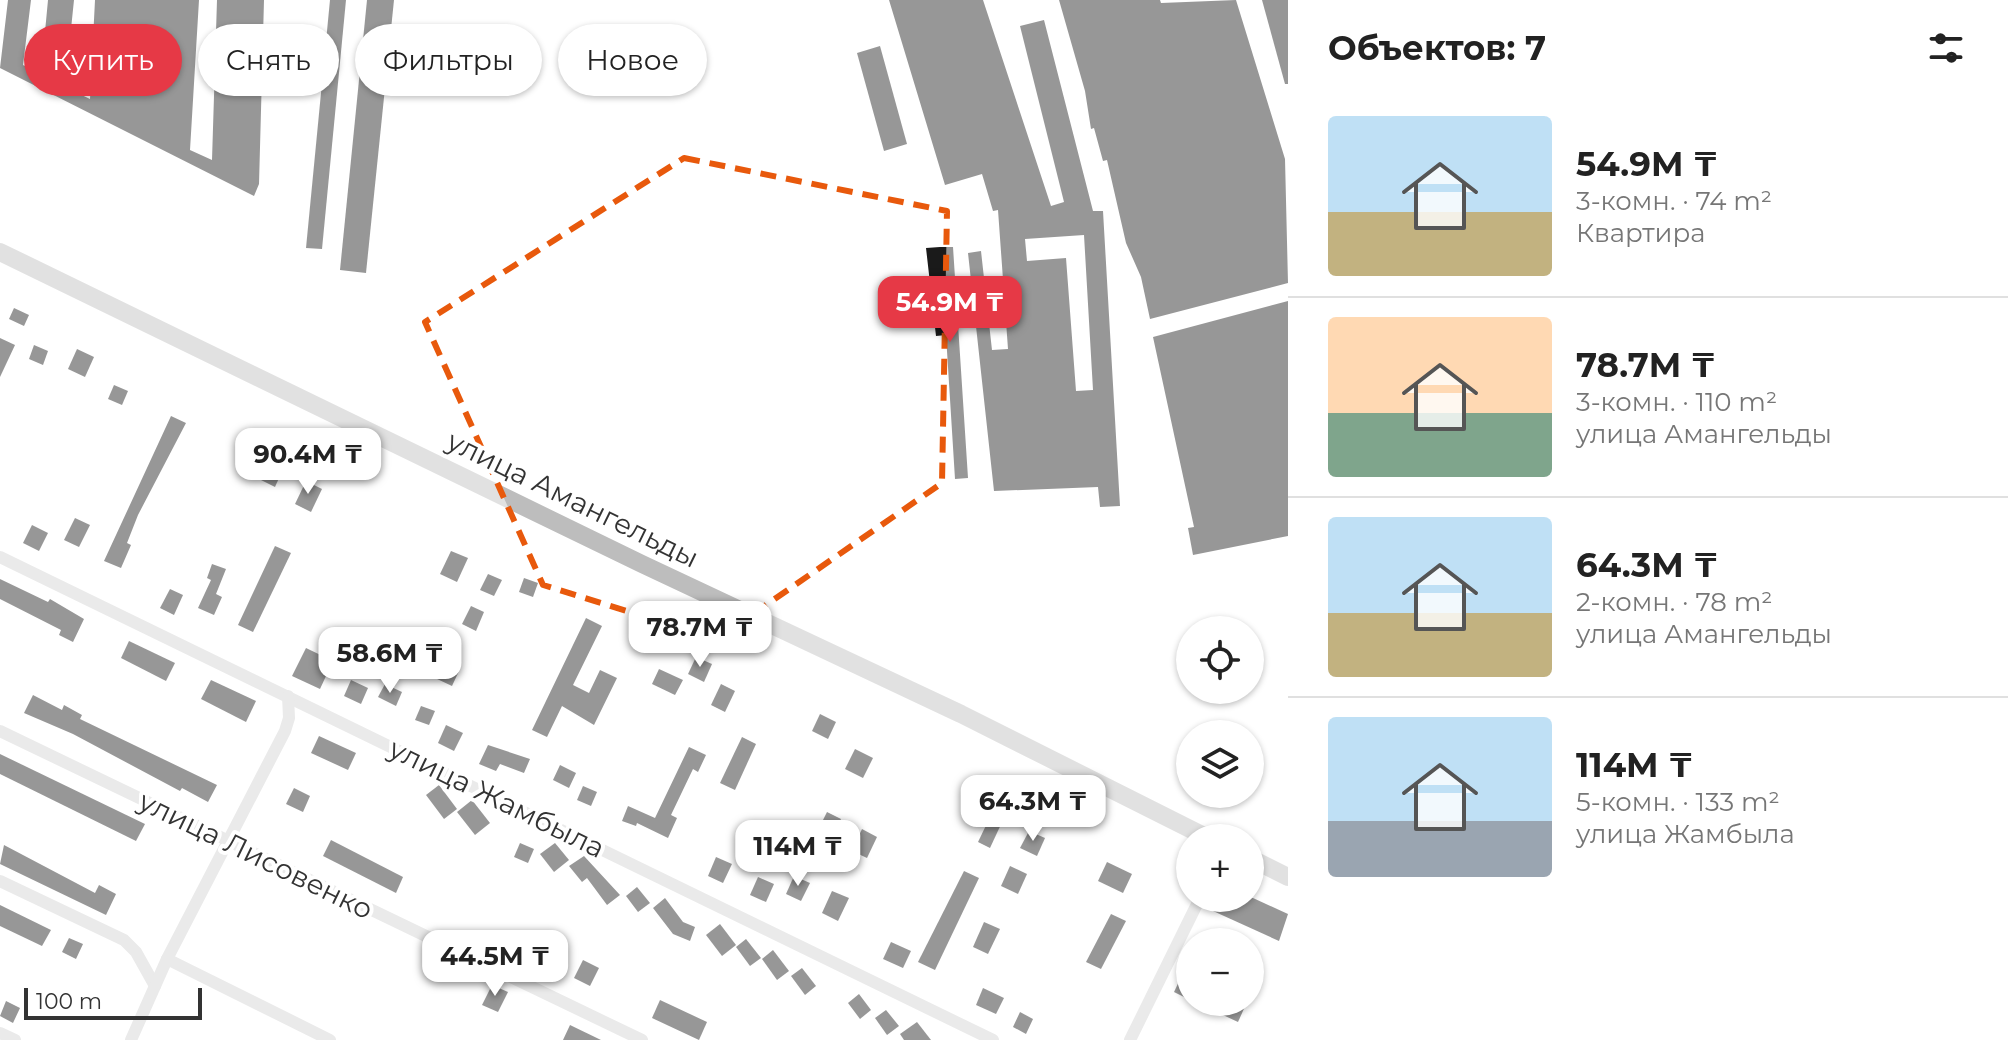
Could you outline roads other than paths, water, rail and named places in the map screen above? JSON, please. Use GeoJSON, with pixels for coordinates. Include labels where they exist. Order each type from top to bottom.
{"type":"FeatureCollection","features":[{"type":"Feature","properties":{"kind":"street","name":"улица Амангельды"},"geometry":{"type":"LineString","coordinates":[[0,252],[694,589],[961,714],[1180,824]]}},
{"type":"Feature","properties":{"kind":"street","name":"улица Жамбыла"},"geometry":{"type":"LineString","coordinates":[[0,557],[993,1040]]}},
{"type":"Feature","properties":{"kind":"street"},"geometry":{"type":"LineString","coordinates":[[131,1040],[167,959],[285,731],[289,718],[288,696]]}},
{"type":"Feature","properties":{"kind":"street","name":"улица Лисовенко"},"geometry":{"type":"LineString","coordinates":[[0,731],[642,1040]]}},
{"type":"Feature","properties":{"kind":"street"},"geometry":{"type":"LineString","coordinates":[[1264,865],[1288,877]]}},
{"type":"Feature","properties":{"kind":"street"},"geometry":{"type":"LineString","coordinates":[[0,881],[124,940],[136,952],[155,986]]}},
{"type":"Feature","properties":{"kind":"street"},"geometry":{"type":"LineString","coordinates":[[1130,1040],[1193,912]]}},
{"type":"Feature","properties":{"kind":"street"},"geometry":{"type":"LineString","coordinates":[[167,959],[330,1040]]}},
{"type":"Feature","properties":{"kind":"street"},"geometry":{"type":"LineString","coordinates":[[0,1033],[15,1040]]}}]}
